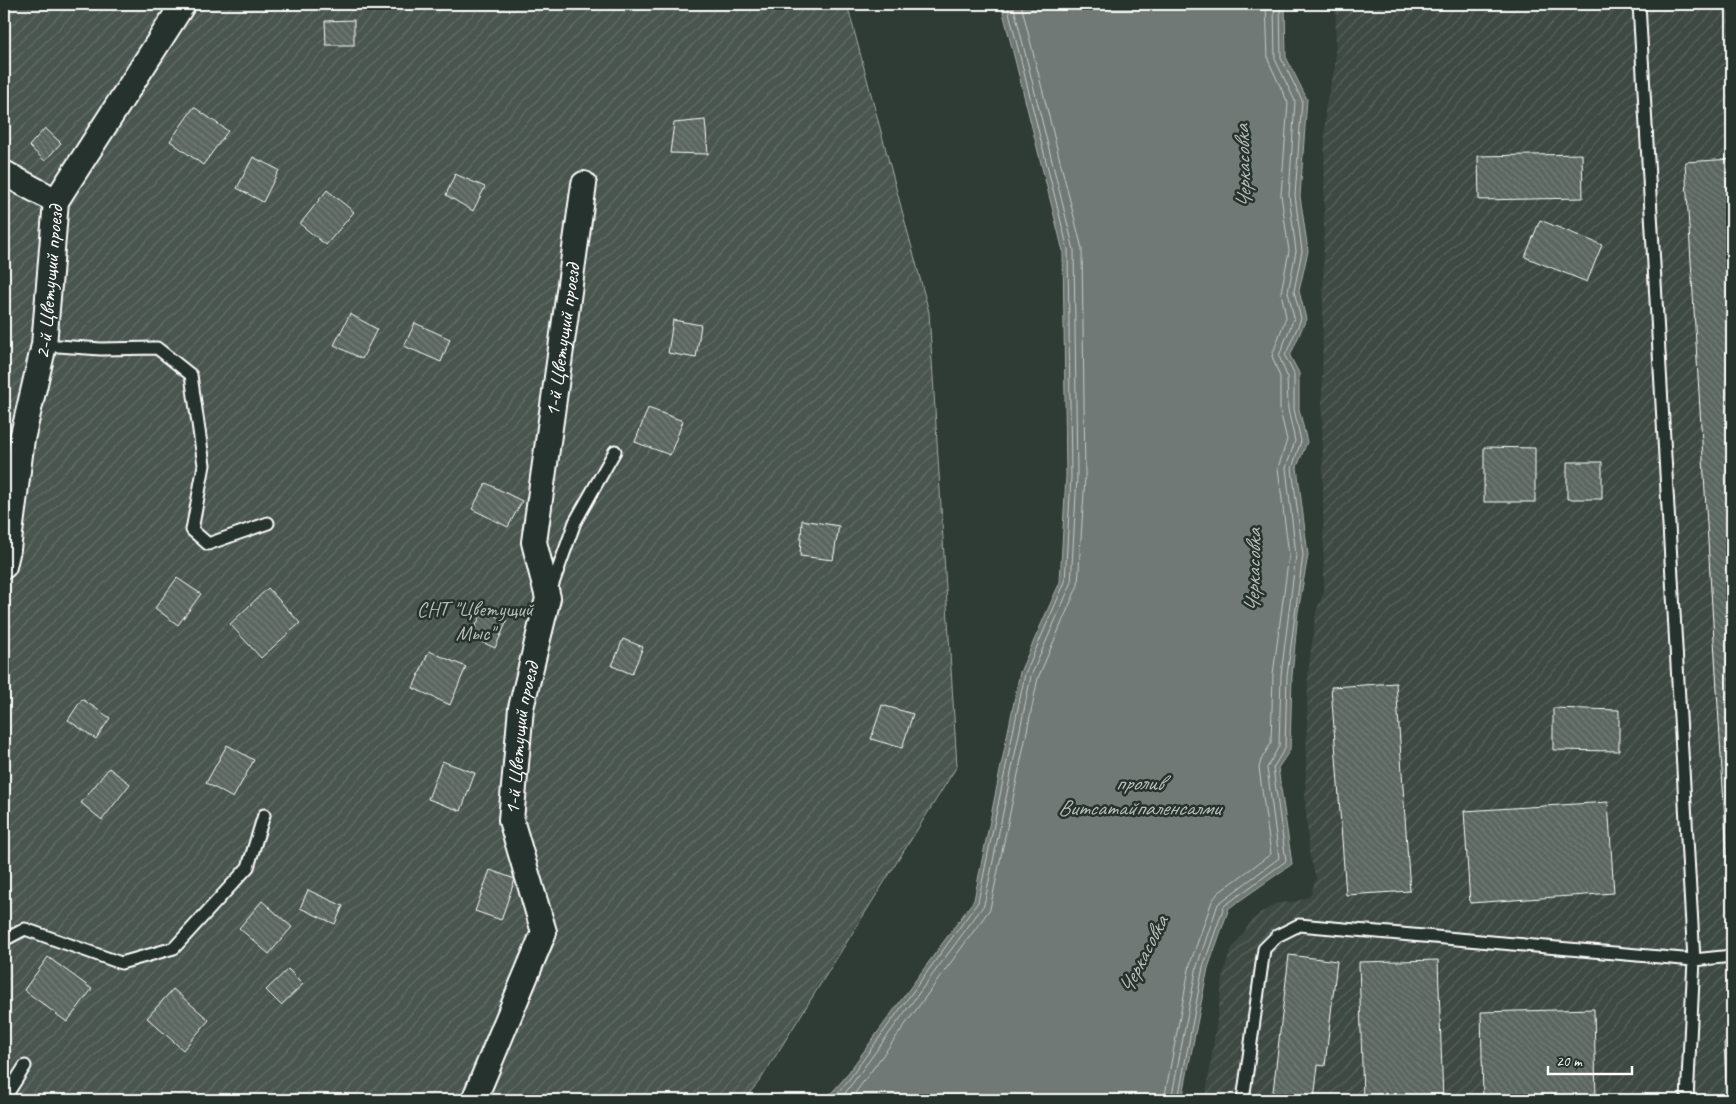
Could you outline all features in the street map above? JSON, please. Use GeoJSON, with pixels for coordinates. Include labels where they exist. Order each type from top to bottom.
{"type":"FeatureCollection","features":[{"type":"Feature","properties":{"kind":"street","name":"2-й Цветущий проезд"},"geometry":{"type":"LineString","coordinates":[[4,566],[8,549],[22,439],[44,345],[56,201],[184,4]]}},
{"type":"Feature","properties":{"kind":"street"},"geometry":{"type":"LineString","coordinates":[[4,173],[56,201]]}},
{"type":"Feature","properties":{"kind":"street","name":"1-й Цветущий проезд"},"geometry":{"type":"LineString","coordinates":[[474,1100],[544,932],[511,820],[521,708],[548,598],[534,542],[584,184]]}},
{"type":"Feature","properties":{"kind":"lane"},"geometry":{"type":"LineString","coordinates":[[1639,4],[1694,960],[1687,1100]]}},
{"type":"Feature","properties":{"kind":"lane"},"geometry":{"type":"LineString","coordinates":[[44,345],[101,349],[156,348],[192,375],[204,465],[192,530],[208,544],[268,523]]}},
{"type":"Feature","properties":{"kind":"lane"},"geometry":{"type":"LineString","coordinates":[[548,598],[575,522],[616,451]]}},
{"type":"Feature","properties":{"kind":"lane"},"geometry":{"type":"LineString","coordinates":[[4,940],[25,929],[121,963],[174,948],[248,867],[264,815]]}},
{"type":"Feature","properties":{"kind":"lane"},"geometry":{"type":"LineString","coordinates":[[1243,1100],[1264,950],[1277,936],[1299,925],[1694,960],[1732,956]]}},
{"type":"Feature","properties":{"kind":"lane"},"geometry":{"type":"LineString","coordinates":[[4,1099],[25,1066]]}},
{"type":"Feature","properties":{"kind":"shaded area"},"geometry":{"type":"Polygon","coordinates":[[[1336,4],[1732,4],[1732,1100],[1205,1100],[1224,971],[1231,950],[1254,918],[1276,903],[1295,902],[1310,896],[1316,879],[1309,852],[1305,802],[1308,674],[1316,612],[1324,591],[1322,403],[1325,108],[1335,66],[1336,4]]]}},
{"type":"Feature","properties":{"kind":"green space","name":"СНТ \"Цветущий Мыс\""},"geometry":{"type":"Polygon","coordinates":[[[4,4],[847,4],[929,312],[957,766],[761,1079],[744,1100],[4,1100],[4,4]]]}},
{"type":"Feature","properties":{"kind":"water","name":"пролив Витсатайпаленсалми"},"geometry":{"type":"Polygon","coordinates":[[[1001,4],[1285,4],[1286,57],[1307,99],[1300,196],[1308,251],[1299,291],[1306,319],[1290,356],[1299,373],[1299,409],[1307,442],[1297,467],[1308,555],[1298,612],[1292,676],[1290,750],[1278,768],[1292,864],[1229,908],[1208,968],[1182,1100],[825,1100],[843,1080],[974,900],[1020,672],[1060,582],[1066,476],[1063,251],[1001,4]]]}},
{"type":"Feature","properties":{"kind":"building"},"geometry":{"type":"Polygon","coordinates":[[[354,20],[354,45],[326,45],[325,21],[354,20]]]}},
{"type":"Feature","properties":{"kind":"building"},"geometry":{"type":"Polygon","coordinates":[[[194,107],[228,131],[203,165],[170,141],[194,107]]]}},
{"type":"Feature","properties":{"kind":"building"},"geometry":{"type":"Polygon","coordinates":[[[705,120],[708,154],[670,153],[674,123],[705,120]]]}},
{"type":"Feature","properties":{"kind":"building"},"geometry":{"type":"Polygon","coordinates":[[[45,128],[61,143],[45,161],[29,146],[45,128]]]}},
{"type":"Feature","properties":{"kind":"building"},"geometry":{"type":"Polygon","coordinates":[[[1582,154],[1583,198],[1479,200],[1478,156],[1582,154]]]}},
{"type":"Feature","properties":{"kind":"building"},"geometry":{"type":"Polygon","coordinates":[[[253,157],[279,170],[263,202],[237,188],[253,157]]]}},
{"type":"Feature","properties":{"kind":"building"},"geometry":{"type":"Polygon","coordinates":[[[1732,159],[1732,887],[1729,887],[1685,162],[1732,159]]]}},
{"type":"Feature","properties":{"kind":"building"},"geometry":{"type":"Polygon","coordinates":[[[455,174],[485,187],[473,211],[446,195],[455,174]]]}},
{"type":"Feature","properties":{"kind":"building"},"geometry":{"type":"Polygon","coordinates":[[[327,190],[354,212],[326,245],[300,224],[327,190]]]}},
{"type":"Feature","properties":{"kind":"building"},"geometry":{"type":"Polygon","coordinates":[[[1540,220],[1602,245],[1587,282],[1525,257],[1540,220]]]}},
{"type":"Feature","properties":{"kind":"building"},"geometry":{"type":"Polygon","coordinates":[[[350,314],[377,329],[362,359],[334,345],[350,314]]]}},
{"type":"Feature","properties":{"kind":"building"},"geometry":{"type":"Polygon","coordinates":[[[673,320],[701,325],[696,358],[668,353],[673,320]]]}},
{"type":"Feature","properties":{"kind":"building"},"geometry":{"type":"Polygon","coordinates":[[[415,323],[450,339],[441,362],[404,346],[415,323]]]}},
{"type":"Feature","properties":{"kind":"building"},"geometry":{"type":"Polygon","coordinates":[[[648,408],[683,421],[670,455],[635,442],[648,408]]]}},
{"type":"Feature","properties":{"kind":"building"},"geometry":{"type":"Polygon","coordinates":[[[1484,447],[1535,448],[1535,502],[1484,502],[1484,447]]]}},
{"type":"Feature","properties":{"kind":"building"},"geometry":{"type":"Polygon","coordinates":[[[1567,462],[1602,462],[1602,499],[1567,499],[1567,462]]]}},
{"type":"Feature","properties":{"kind":"building"},"geometry":{"type":"Polygon","coordinates":[[[486,483],[522,501],[508,527],[472,509],[486,483]]]}},
{"type":"Feature","properties":{"kind":"building"},"geometry":{"type":"Polygon","coordinates":[[[802,520],[839,526],[833,560],[800,556],[802,520]]]}},
{"type":"Feature","properties":{"kind":"building"},"geometry":{"type":"Polygon","coordinates":[[[177,578],[201,594],[178,625],[155,608],[177,578]]]}},
{"type":"Feature","properties":{"kind":"building"},"geometry":{"type":"Polygon","coordinates":[[[268,588],[300,623],[261,658],[230,624],[268,588]]]}},
{"type":"Feature","properties":{"kind":"building"},"geometry":{"type":"Polygon","coordinates":[[[483,610],[507,621],[495,648],[471,637],[483,610]]]}},
{"type":"Feature","properties":{"kind":"building"},"geometry":{"type":"Polygon","coordinates":[[[623,639],[643,647],[632,674],[612,666],[623,639]]]}},
{"type":"Feature","properties":{"kind":"building"},"geometry":{"type":"Polygon","coordinates":[[[429,651],[466,667],[450,705],[413,688],[429,651]]]}},
{"type":"Feature","properties":{"kind":"building"},"geometry":{"type":"Polygon","coordinates":[[[1396,683],[1410,891],[1346,895],[1331,687],[1396,683]]]}},
{"type":"Feature","properties":{"kind":"building"},"geometry":{"type":"Polygon","coordinates":[[[82,699],[110,718],[96,739],[68,720],[82,699]]]}},
{"type":"Feature","properties":{"kind":"building"},"geometry":{"type":"Polygon","coordinates":[[[882,705],[913,714],[902,748],[871,739],[882,705]]]}},
{"type":"Feature","properties":{"kind":"building"},"geometry":{"type":"Polygon","coordinates":[[[1553,708],[1619,710],[1619,751],[1553,750],[1553,708]]]}},
{"type":"Feature","properties":{"kind":"building"},"geometry":{"type":"Polygon","coordinates":[[[227,745],[254,760],[233,798],[206,783],[227,745]]]}},
{"type":"Feature","properties":{"kind":"building"},"geometry":{"type":"Polygon","coordinates":[[[442,761],[475,773],[461,811],[428,799],[442,761]]]}},
{"type":"Feature","properties":{"kind":"building"},"geometry":{"type":"Polygon","coordinates":[[[109,768],[130,784],[102,820],[81,803],[109,768]]]}},
{"type":"Feature","properties":{"kind":"building"},"geometry":{"type":"Polygon","coordinates":[[[1608,802],[1614,893],[1470,903],[1464,811],[1608,802]]]}},
{"type":"Feature","properties":{"kind":"building"},"geometry":{"type":"Polygon","coordinates":[[[490,870],[515,879],[501,920],[475,911],[490,870]]]}},
{"type":"Feature","properties":{"kind":"building"},"geometry":{"type":"Polygon","coordinates":[[[308,890],[343,906],[335,924],[300,908],[308,890]]]}},
{"type":"Feature","properties":{"kind":"building"},"geometry":{"type":"Polygon","coordinates":[[[262,901],[292,927],[269,954],[239,928],[262,901]]]}},
{"type":"Feature","properties":{"kind":"building"},"geometry":{"type":"Polygon","coordinates":[[[1289,955],[1337,961],[1325,1066],[1318,1065],[1314,1100],[1272,1100],[1289,955]]]}},
{"type":"Feature","properties":{"kind":"building"},"geometry":{"type":"Polygon","coordinates":[[[48,957],[92,989],[67,1022],[24,990],[48,957]]]}},
{"type":"Feature","properties":{"kind":"building"},"geometry":{"type":"Polygon","coordinates":[[[1438,960],[1443,1100],[1363,1100],[1359,962],[1438,960]]]}},
{"type":"Feature","properties":{"kind":"building"},"geometry":{"type":"Polygon","coordinates":[[[288,969],[303,984],[281,1005],[266,990],[288,969]]]}},
{"type":"Feature","properties":{"kind":"building"},"geometry":{"type":"Polygon","coordinates":[[[173,989],[209,1020],[183,1050],[147,1018],[173,989]]]}},
{"type":"Feature","properties":{"kind":"building"},"geometry":{"type":"Polygon","coordinates":[[[1594,1009],[1596,1100],[1483,1100],[1481,1012],[1594,1009]]]}},
{"type":"Feature","properties":{"kind":"building"},"geometry":{"type":"Polygon","coordinates":[[[1732,1042],[1732,1100],[1727,1100],[1724,1043],[1732,1042]]]}},
{"type":"Feature","properties":{"kind":"water label","name":"Черкасовка"},"geometry":{"type":"Point","coordinates":[1243,167]}},
{"type":"Feature","properties":{"kind":"water label","name":"Черкасовка"},"geometry":{"type":"Point","coordinates":[1253,571]}},
{"type":"Feature","properties":{"kind":"water label","name":"Черкасовка"},"geometry":{"type":"Point","coordinates":[1143,955]}}]}
